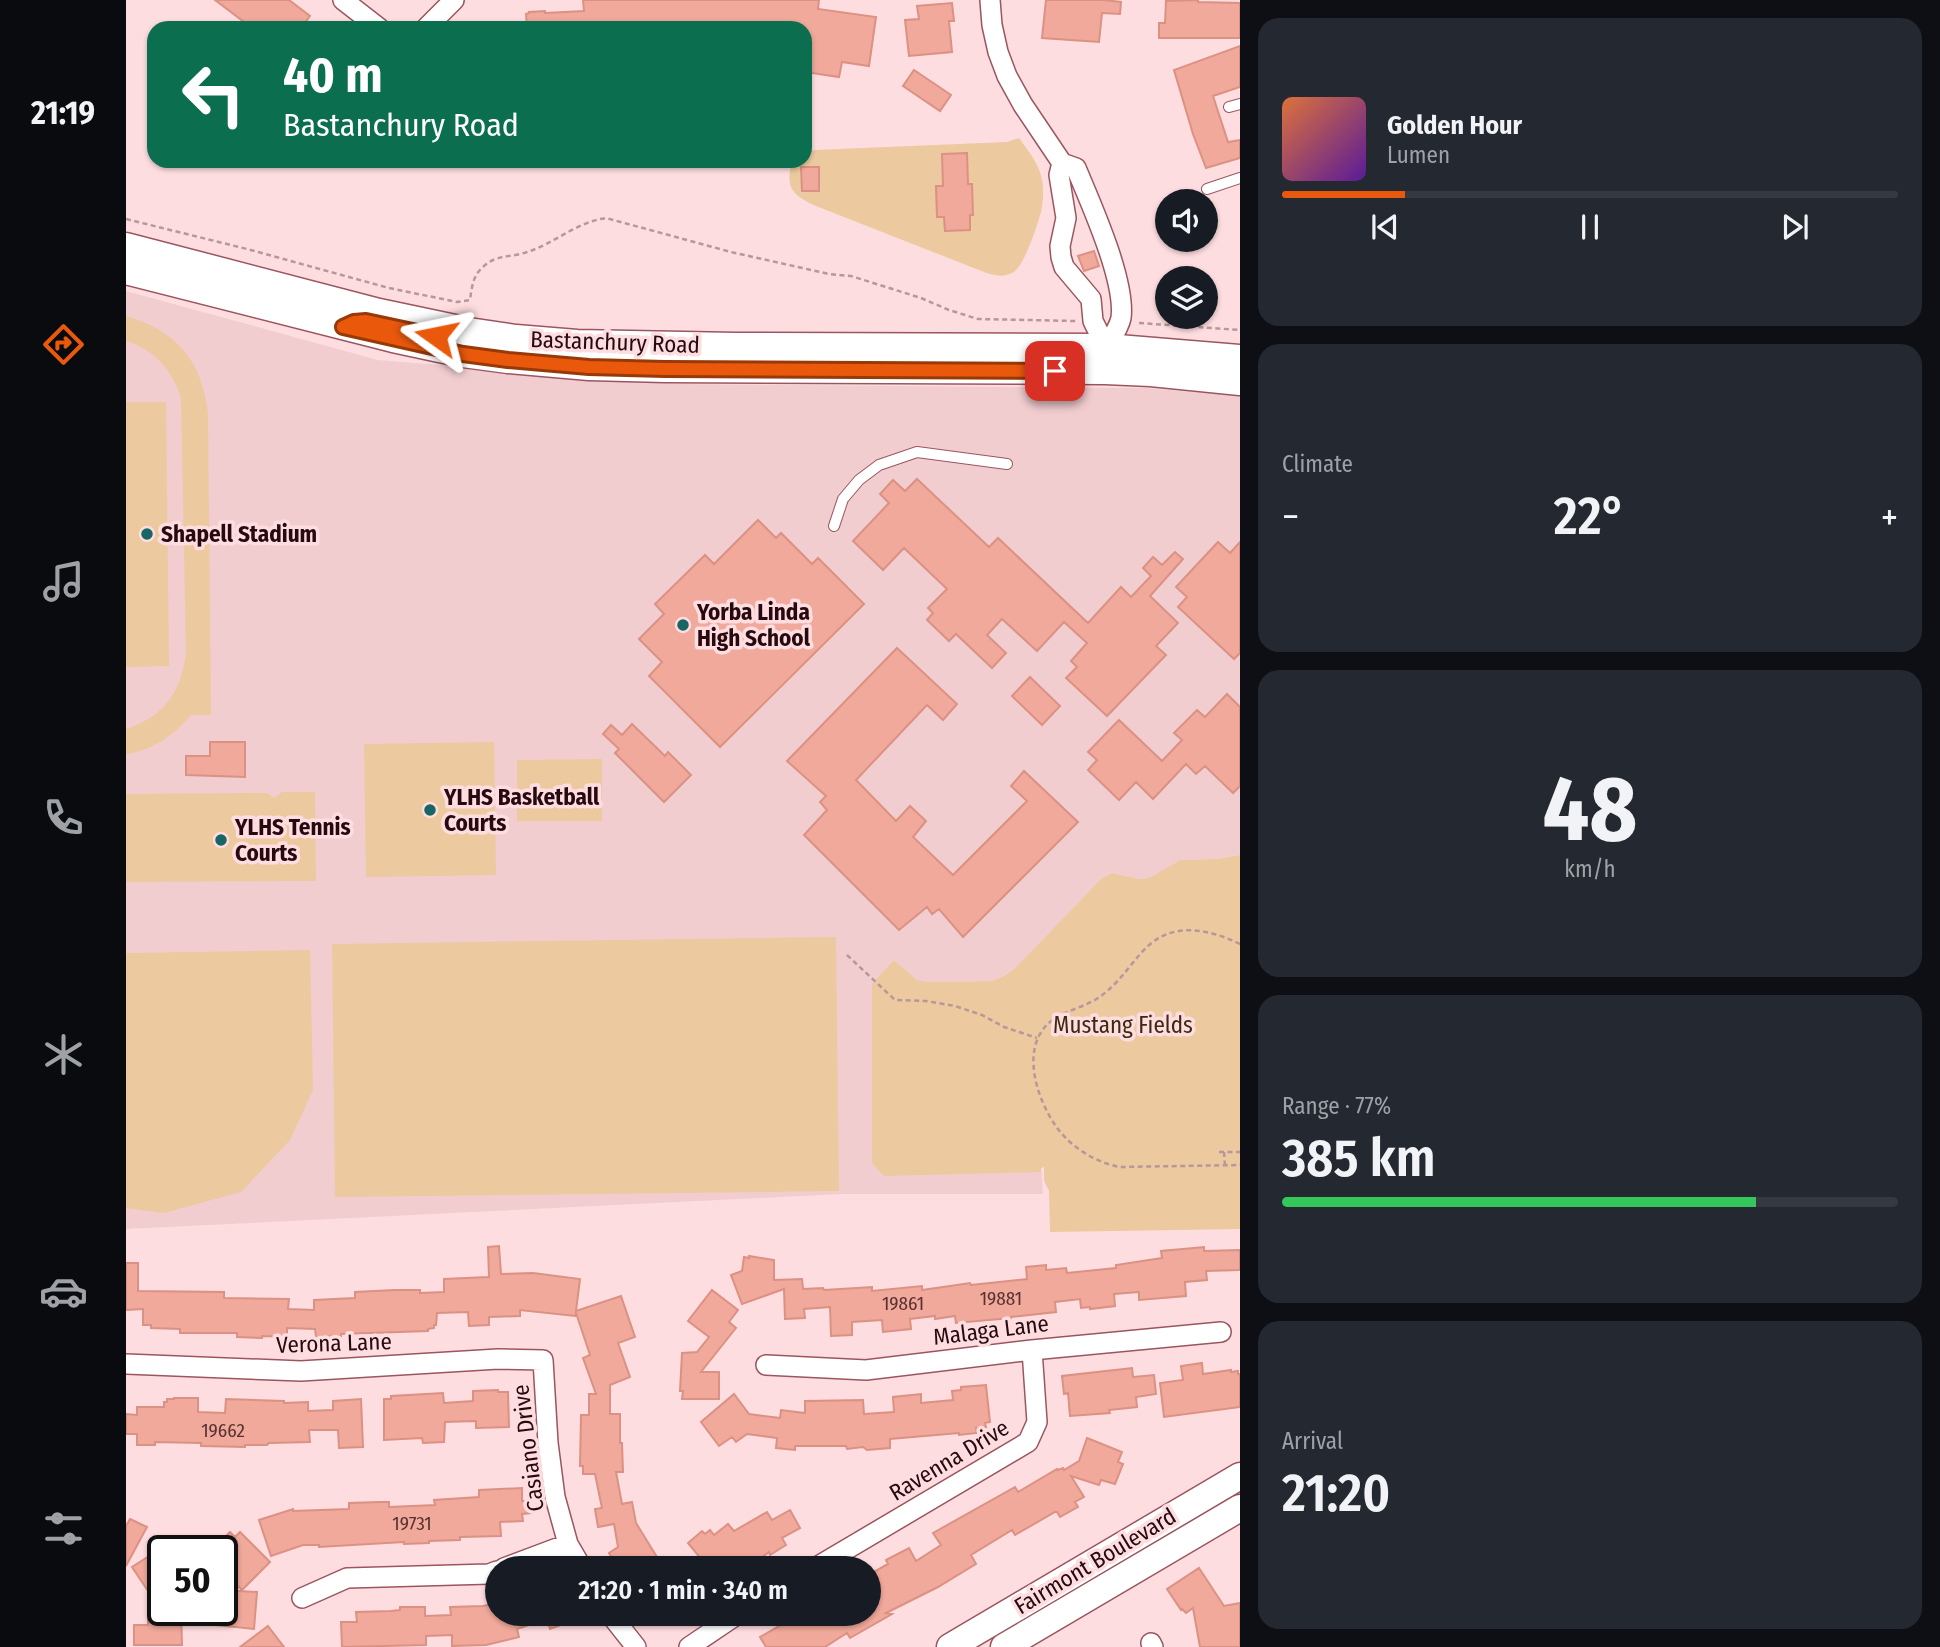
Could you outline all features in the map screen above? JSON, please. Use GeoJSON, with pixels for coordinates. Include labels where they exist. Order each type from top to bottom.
{"type":"FeatureCollection","features":[{"type":"Feature","properties":{"kind":"main road","name":"Bastanchury Road"},"geometry":{"type":"LineString","coordinates":[[126,246],[379,312],[516,338],[578,343],[1105,359],[1152,373],[1240,382]]}},
{"type":"Feature","properties":{"kind":"main road","name":"Bastanchury Road"},"geometry":{"type":"LineString","coordinates":[[126,271],[343,327],[463,354],[558,364],[665,369],[1240,358]]}},
{"type":"Feature","properties":{"kind":"main road"},"geometry":{"type":"LineString","coordinates":[[343,327],[366,321],[459,341],[468,337],[469,331]]}},
{"type":"Feature","properties":{"kind":"main road"},"geometry":{"type":"LineString","coordinates":[[558,364],[563,358],[571,356],[661,358],[677,352],[679,345]]}},
{"type":"Feature","properties":{"kind":"main road","name":"Fairmont Boulevard"},"geometry":{"type":"LineString","coordinates":[[950,1647],[1240,1476]]}},
{"type":"Feature","properties":{"kind":"main road","name":"Fairmont Boulevard"},"geometry":{"type":"LineString","coordinates":[[1004,1647],[1240,1508]]}},
{"type":"Feature","properties":{"kind":"street"},"geometry":{"type":"LineString","coordinates":[[343,0],[370,21]]}},
{"type":"Feature","properties":{"kind":"street"},"geometry":{"type":"LineString","coordinates":[[433,21],[454,0]]}},
{"type":"Feature","properties":{"kind":"street"},"geometry":{"type":"LineString","coordinates":[[990,0],[998,52],[1007,76],[1023,106],[1062,163],[1076,168],[1118,282],[1121,321],[1105,359]]}},
{"type":"Feature","properties":{"kind":"street"},"geometry":{"type":"LineString","coordinates":[[1062,163],[1059,175],[1066,218],[1060,246],[1063,267],[1091,299],[1093,321],[1105,359]]}},
{"type":"Feature","properties":{"kind":"street"},"geometry":{"type":"LineString","coordinates":[[1066,218],[1094,212]]}},
{"type":"Feature","properties":{"kind":"street","name":"Malaga Lane"},"geometry":{"type":"LineString","coordinates":[[766,1365],[866,1370],[1032,1350],[1221,1332]]}},
{"type":"Feature","properties":{"kind":"street","name":"Ravenna Drive"},"geometry":{"type":"LineString","coordinates":[[835,1556],[1028,1442],[1037,1422],[1032,1350]]}},
{"type":"Feature","properties":{"kind":"street","name":"Verona Lane"},"geometry":{"type":"LineString","coordinates":[[126,1364],[301,1371],[498,1359],[543,1360]]}},
{"type":"Feature","properties":{"kind":"street","name":"Casiano Drive"},"geometry":{"type":"LineString","coordinates":[[543,1360],[548,1443],[555,1497],[568,1544],[575,1556]]}},
{"type":"Feature","properties":{"kind":"street"},"geometry":{"type":"LineString","coordinates":[[536,1556],[568,1544]]}},
{"type":"Feature","properties":{"kind":"street"},"geometry":{"type":"LineString","coordinates":[[302,1598],[347,1578],[485,1574]]}},
{"type":"Feature","properties":{"kind":"street"},"geometry":{"type":"LineString","coordinates":[[619,1626],[636,1647]]}},
{"type":"Feature","properties":{"kind":"street"},"geometry":{"type":"LineString","coordinates":[[689,1647],[720,1626]]}},
{"type":"Feature","properties":{"kind":"lane"},"geometry":{"type":"LineString","coordinates":[[1229,107],[1240,104]]}},
{"type":"Feature","properties":{"kind":"lane"},"geometry":{"type":"LineString","coordinates":[[1207,189],[1240,178]]}},
{"type":"Feature","properties":{"kind":"lane"},"geometry":{"type":"LineString","coordinates":[[834,526],[843,499],[859,480],[879,465],[917,452],[1006,464]]}},
{"type":"Feature","properties":{"kind":"path"},"geometry":{"type":"LineString","coordinates":[[126,219],[389,288],[457,302],[470,300],[472,279],[484,266],[497,258],[523,253],[591,220],[606,218],[731,252],[829,274],[851,276],[978,319],[1093,321]]}},
{"type":"Feature","properties":{"kind":"path"},"geometry":{"type":"LineString","coordinates":[[1121,321],[1240,330]]}},
{"type":"Feature","properties":{"kind":"path"},"geometry":{"type":"LineString","coordinates":[[1240,944],[1214,932],[1200,930],[1187,929],[1164,936],[1146,948],[1107,991],[1045,1026],[1037,1038],[1033,1057],[1036,1084],[1058,1129],[1089,1155],[1120,1167],[1240,1165]]}},
{"type":"Feature","properties":{"kind":"path"},"geometry":{"type":"LineString","coordinates":[[847,955],[895,1000],[955,1006],[1037,1038]]}},
{"type":"Feature","properties":{"kind":"path"},"geometry":{"type":"LineString","coordinates":[[1225,1165],[1222,1152],[1240,1152]]}},
{"type":"Feature","properties":{"kind":"shaded area","name":"Yorba Linda High School"},"geometry":{"type":"Polygon","coordinates":[[[126,291],[378,360],[670,384],[1147,388],[1240,396],[1240,855],[1180,860],[1149,878],[1140,879],[1112,873],[1102,878],[1014,969],[992,981],[917,980],[894,960],[872,985],[1039,1136],[1043,1194],[843,1194],[126,1229],[126,291]]]}},
{"type":"Feature","properties":{"kind":"green space"},"geometry":{"type":"Polygon","coordinates":[[[1019,138],[1041,174],[1043,188],[1041,212],[1023,260],[1015,271],[1004,275],[984,272],[816,206],[796,194],[790,184],[790,168],[812,168],[812,151],[815,150],[1007,142],[1019,138]]]}},
{"type":"Feature","properties":{"kind":"green space"},"geometry":{"type":"Polygon","coordinates":[[[126,316],[159,330],[184,351],[193,363],[205,395],[208,413],[211,715],[191,715],[162,741],[126,754],[126,729],[140,724],[161,710],[180,680],[186,654],[181,398],[173,379],[161,362],[146,350],[126,341],[126,316]]]}},
{"type":"Feature","properties":{"kind":"green space","name":"Shapell Stadium"},"geometry":{"type":"Polygon","coordinates":[[[126,402],[166,402],[169,666],[126,667],[126,402]]]}},
{"type":"Feature","properties":{"kind":"green space","name":"YLHS Basketball Courts"},"geometry":{"type":"Polygon","coordinates":[[[494,742],[496,875],[366,877],[364,744],[494,742]]]}},
{"type":"Feature","properties":{"kind":"green space"},"geometry":{"type":"Polygon","coordinates":[[[602,759],[602,821],[517,821],[517,760],[602,759]]]}},
{"type":"Feature","properties":{"kind":"green space","name":"YLHS Tennis Courts"},"geometry":{"type":"Polygon","coordinates":[[[282,792],[315,792],[316,881],[126,882],[126,794],[267,793],[274,798],[282,792]]]}},
{"type":"Feature","properties":{"kind":"green space","name":"Mustang Fields"},"geometry":{"type":"Polygon","coordinates":[[[1240,855],[1240,1229],[1050,1232],[1049,1191],[1044,1181],[1044,1167],[1041,1172],[884,1176],[872,1163],[872,984],[894,960],[917,980],[992,981],[1014,969],[1102,878],[1112,873],[1140,879],[1149,878],[1180,860],[1240,855]]]}},
{"type":"Feature","properties":{"kind":"green space"},"geometry":{"type":"Polygon","coordinates":[[[836,937],[839,1191],[335,1197],[332,944],[836,937]]]}},
{"type":"Feature","properties":{"kind":"green space"},"geometry":{"type":"Polygon","coordinates":[[[310,950],[313,1090],[290,1140],[241,1192],[164,1213],[126,1208],[126,953],[310,950]]]}},
{"type":"Feature","properties":{"kind":"building"},"geometry":{"type":"Polygon","coordinates":[[[215,0],[289,0],[310,16],[306,21],[243,21],[215,0]]]}},
{"type":"Feature","properties":{"kind":"building"},"geometry":{"type":"Polygon","coordinates":[[[583,0],[819,0],[818,9],[876,17],[869,66],[842,62],[839,77],[812,73],[812,21],[526,21],[526,14],[529,12],[584,11],[583,0]]]}},
{"type":"Feature","properties":{"kind":"building"},"geometry":{"type":"Polygon","coordinates":[[[1046,0],[1121,2],[1120,14],[1102,13],[1099,42],[1042,38],[1046,0]]]}},
{"type":"Feature","properties":{"kind":"building"},"geometry":{"type":"Polygon","coordinates":[[[1166,1],[1240,3],[1240,38],[1159,38],[1159,23],[1165,23],[1166,1]]]}},
{"type":"Feature","properties":{"kind":"building"},"geometry":{"type":"Polygon","coordinates":[[[952,3],[954,21],[949,21],[952,52],[909,56],[905,20],[919,19],[917,6],[952,3]]]}},
{"type":"Feature","properties":{"kind":"building"},"geometry":{"type":"Polygon","coordinates":[[[1240,46],[1240,87],[1213,96],[1228,142],[1240,140],[1240,158],[1206,168],[1174,70],[1240,46]]]}},
{"type":"Feature","properties":{"kind":"building"},"geometry":{"type":"Polygon","coordinates":[[[914,70],[951,95],[940,111],[903,86],[914,70]]]}},
{"type":"Feature","properties":{"kind":"building"},"geometry":{"type":"Polygon","coordinates":[[[967,153],[968,184],[972,184],[973,215],[970,215],[970,230],[945,231],[944,217],[937,217],[936,186],[943,186],[942,154],[967,153]]]}},
{"type":"Feature","properties":{"kind":"building"},"geometry":{"type":"Polygon","coordinates":[[[819,167],[819,191],[802,191],[801,168],[819,167]]]}},
{"type":"Feature","properties":{"kind":"building"},"geometry":{"type":"Polygon","coordinates":[[[1094,251],[1099,266],[1084,271],[1078,256],[1094,251]]]}},
{"type":"Feature","properties":{"kind":"building"},"geometry":{"type":"Polygon","coordinates":[[[917,479],[989,547],[998,538],[1088,623],[1121,587],[1131,597],[1151,576],[1143,568],[1153,557],[1162,565],[1175,552],[1183,559],[1150,596],[1178,623],[1156,646],[1166,655],[1107,716],[1066,678],[1077,667],[1071,661],[1087,643],[1064,622],[1037,651],[1002,619],[987,635],[1006,653],[992,668],[956,634],[949,641],[927,620],[933,613],[928,608],[947,589],[904,548],[883,570],[853,541],[889,503],[880,494],[893,480],[905,491],[917,479]]]}},
{"type":"Feature","properties":{"kind":"building"},"geometry":{"type":"Polygon","coordinates":[[[758,520],[776,538],[781,533],[812,564],[818,558],[864,604],[720,747],[649,676],[662,662],[639,639],[664,614],[655,604],[705,555],[714,564],[758,520]]]}},
{"type":"Feature","properties":{"kind":"building"},"geometry":{"type":"Polygon","coordinates":[[[1218,542],[1230,553],[1240,542],[1240,653],[1234,659],[1178,607],[1187,597],[1176,587],[1218,542]]]}},
{"type":"Feature","properties":{"kind":"building"},"geometry":{"type":"Polygon","coordinates":[[[897,648],[957,704],[943,720],[927,705],[856,780],[896,821],[910,806],[926,821],[913,837],[953,875],[1027,801],[1011,786],[1024,771],[1078,822],[963,937],[939,909],[932,914],[927,907],[899,930],[804,835],[827,810],[820,802],[826,796],[787,761],[897,648]]]}},
{"type":"Feature","properties":{"kind":"building"},"geometry":{"type":"Polygon","coordinates":[[[1030,677],[1060,706],[1042,725],[1012,696],[1030,677]]]}},
{"type":"Feature","properties":{"kind":"building"},"geometry":{"type":"Polygon","coordinates":[[[1227,694],[1240,707],[1240,786],[1233,793],[1205,766],[1196,774],[1186,764],[1153,799],[1136,782],[1119,800],[1088,770],[1097,760],[1088,752],[1119,720],[1162,761],[1182,740],[1174,733],[1197,710],[1205,717],[1227,694]]]}},
{"type":"Feature","properties":{"kind":"building"},"geometry":{"type":"Polygon","coordinates":[[[632,724],[665,756],[668,752],[691,775],[664,802],[615,753],[619,749],[603,734],[611,725],[622,735],[632,724]]]}},
{"type":"Feature","properties":{"kind":"building"},"geometry":{"type":"Polygon","coordinates":[[[210,742],[245,742],[245,777],[186,775],[186,756],[210,756],[210,742]]]}},
{"type":"Feature","properties":{"kind":"building"},"geometry":{"type":"Polygon","coordinates":[[[499,1246],[501,1274],[533,1273],[580,1279],[576,1311],[621,1296],[635,1337],[618,1343],[630,1377],[610,1385],[610,1414],[620,1414],[622,1443],[623,1472],[616,1472],[622,1504],[632,1502],[636,1523],[656,1556],[611,1556],[609,1553],[618,1547],[614,1524],[598,1527],[595,1509],[602,1508],[595,1474],[583,1474],[583,1466],[580,1466],[581,1415],[589,1415],[589,1394],[596,1394],[583,1358],[590,1355],[576,1313],[575,1316],[520,1310],[520,1316],[489,1317],[489,1325],[469,1326],[468,1312],[437,1313],[436,1325],[428,1331],[316,1337],[315,1329],[287,1328],[287,1337],[262,1338],[237,1337],[237,1333],[180,1333],[180,1329],[151,1328],[151,1325],[143,1325],[143,1309],[126,1310],[126,1263],[138,1263],[138,1291],[224,1292],[224,1298],[289,1299],[288,1309],[314,1310],[314,1300],[355,1298],[355,1292],[444,1292],[444,1279],[489,1277],[488,1247],[499,1246]]]}},
{"type":"Feature","properties":{"kind":"building"},"geometry":{"type":"Polygon","coordinates":[[[1204,1247],[1204,1251],[1240,1250],[1240,1270],[1206,1271],[1207,1280],[1185,1282],[1186,1296],[1139,1300],[1139,1292],[1114,1294],[1115,1306],[1081,1308],[1080,1299],[1055,1302],[1056,1312],[956,1323],[955,1316],[935,1319],[935,1316],[910,1319],[911,1329],[883,1332],[882,1320],[852,1322],[852,1335],[831,1336],[830,1307],[804,1309],[805,1318],[785,1319],[784,1289],[742,1304],[731,1275],[742,1271],[744,1257],[749,1256],[774,1260],[774,1280],[802,1279],[803,1289],[872,1287],[872,1291],[922,1286],[922,1290],[1027,1279],[1026,1267],[1046,1265],[1046,1270],[1066,1268],[1067,1273],[1116,1268],[1116,1265],[1162,1258],[1161,1251],[1204,1247]]]}},
{"type":"Feature","properties":{"kind":"building"},"geometry":{"type":"Polygon","coordinates":[[[712,1290],[738,1310],[729,1322],[736,1328],[701,1372],[719,1372],[719,1399],[682,1399],[682,1353],[697,1352],[709,1337],[688,1321],[712,1290]]]}},
{"type":"Feature","properties":{"kind":"building"},"geometry":{"type":"Polygon","coordinates":[[[1202,1363],[1203,1374],[1238,1371],[1240,1407],[1164,1417],[1160,1383],[1183,1380],[1181,1366],[1202,1363]]]}},
{"type":"Feature","properties":{"kind":"building"},"geometry":{"type":"Polygon","coordinates":[[[1132,1368],[1133,1377],[1154,1375],[1156,1394],[1136,1397],[1137,1407],[1109,1410],[1110,1413],[1070,1416],[1068,1393],[1064,1394],[1062,1376],[1132,1368]]]}},
{"type":"Feature","properties":{"kind":"building"},"geometry":{"type":"Polygon","coordinates":[[[986,1385],[990,1422],[985,1423],[986,1427],[976,1428],[977,1433],[890,1439],[890,1448],[867,1450],[863,1447],[847,1449],[846,1446],[795,1446],[795,1450],[776,1448],[777,1438],[747,1434],[736,1442],[732,1437],[719,1446],[701,1422],[734,1394],[749,1414],[780,1418],[781,1410],[805,1413],[805,1401],[863,1400],[864,1414],[894,1412],[893,1397],[921,1394],[921,1403],[953,1400],[952,1391],[961,1390],[961,1387],[986,1385]]]}},
{"type":"Feature","properties":{"kind":"building"},"geometry":{"type":"Polygon","coordinates":[[[473,1391],[508,1392],[509,1427],[476,1428],[476,1421],[445,1422],[444,1442],[423,1443],[422,1438],[384,1440],[384,1399],[391,1399],[391,1396],[443,1393],[444,1403],[473,1401],[473,1391]]]}},
{"type":"Feature","properties":{"kind":"building"},"geometry":{"type":"Polygon","coordinates":[[[198,1398],[198,1412],[225,1413],[226,1399],[308,1402],[308,1411],[333,1410],[333,1401],[361,1399],[363,1447],[339,1448],[338,1430],[309,1430],[310,1442],[269,1443],[245,1447],[155,1442],[155,1445],[137,1445],[137,1434],[126,1434],[126,1414],[137,1415],[137,1407],[164,1407],[167,1399],[198,1398]]]}},
{"type":"Feature","properties":{"kind":"building"},"geometry":{"type":"Polygon","coordinates":[[[1087,1438],[1122,1452],[1118,1462],[1123,1464],[1115,1484],[1101,1480],[1099,1485],[1071,1476],[1084,1497],[1075,1502],[1078,1507],[1060,1517],[1055,1512],[1015,1535],[1012,1530],[971,1555],[976,1564],[886,1613],[892,1614],[881,1620],[881,1568],[888,1564],[886,1560],[909,1548],[916,1561],[941,1545],[933,1533],[1015,1487],[1018,1492],[1057,1469],[1064,1470],[1079,1461],[1087,1438]]]}},
{"type":"Feature","properties":{"kind":"building"},"geometry":{"type":"Polygon","coordinates":[[[522,1488],[522,1501],[531,1501],[531,1513],[522,1514],[523,1521],[500,1522],[501,1536],[460,1537],[460,1540],[429,1543],[319,1547],[303,1545],[271,1556],[259,1520],[293,1509],[349,1509],[349,1503],[380,1502],[389,1502],[389,1507],[435,1505],[434,1500],[479,1497],[479,1490],[522,1488]]]}},
{"type":"Feature","properties":{"kind":"building"},"geometry":{"type":"Polygon","coordinates":[[[790,1510],[800,1528],[782,1538],[786,1545],[770,1555],[769,1552],[764,1556],[699,1556],[688,1543],[702,1531],[705,1534],[710,1530],[714,1535],[728,1524],[734,1531],[767,1512],[772,1520],[790,1510]]]}},
{"type":"Feature","properties":{"kind":"building"},"geometry":{"type":"Polygon","coordinates":[[[130,1519],[147,1527],[126,1566],[126,1526],[130,1519]]]}},
{"type":"Feature","properties":{"kind":"building"},"geometry":{"type":"Polygon","coordinates":[[[240,1532],[270,1562],[242,1590],[238,1586],[237,1535],[240,1532]]]}},
{"type":"Feature","properties":{"kind":"building"},"geometry":{"type":"Polygon","coordinates":[[[147,1557],[147,1590],[132,1567],[147,1557]]]}},
{"type":"Feature","properties":{"kind":"building"},"geometry":{"type":"Polygon","coordinates":[[[1199,1568],[1224,1606],[1240,1603],[1240,1647],[1200,1647],[1193,1608],[1186,1613],[1181,1610],[1167,1589],[1199,1568]]]}},
{"type":"Feature","properties":{"kind":"building"},"geometry":{"type":"Polygon","coordinates":[[[238,1591],[257,1592],[254,1629],[226,1626],[238,1626],[238,1591]]]}},
{"type":"Feature","properties":{"kind":"building"},"geometry":{"type":"Polygon","coordinates":[[[483,1606],[485,1626],[526,1626],[517,1629],[519,1637],[486,1645],[452,1646],[452,1635],[426,1636],[426,1645],[342,1647],[341,1622],[357,1622],[356,1612],[425,1607],[425,1616],[451,1615],[450,1607],[483,1606]]]}},
{"type":"Feature","properties":{"kind":"building"},"geometry":{"type":"Polygon","coordinates":[[[134,1625],[181,1626],[182,1645],[134,1645],[134,1625]]]}},
{"type":"Feature","properties":{"kind":"building"},"geometry":{"type":"Polygon","coordinates":[[[268,1626],[284,1647],[240,1647],[268,1626]]]}},
{"type":"Feature","properties":{"kind":"building"},"geometry":{"type":"Polygon","coordinates":[[[779,1626],[871,1626],[850,1638],[847,1633],[825,1647],[766,1647],[760,1637],[779,1626]]]}},
{"type":"Feature","properties":{"kind":"place","name":"Shapell Stadium"},"geometry":{"type":"Point","coordinates":[147,534]}},
{"type":"Feature","properties":{"kind":"place","name":"Yorba Linda High School"},"geometry":{"type":"Point","coordinates":[683,625]}},
{"type":"Feature","properties":{"kind":"place","name":"YLHS Basketball Courts"},"geometry":{"type":"Point","coordinates":[430,810]}},
{"type":"Feature","properties":{"kind":"place","name":"YLHS Tennis Courts"},"geometry":{"type":"Point","coordinates":[221,840]}},
{"type":"Feature","properties":{"kind":"route"},"geometry":{"type":"LineString","coordinates":[[436,336],[366,321],[343,327],[463,354],[589,367],[1055,371]]}}]}
